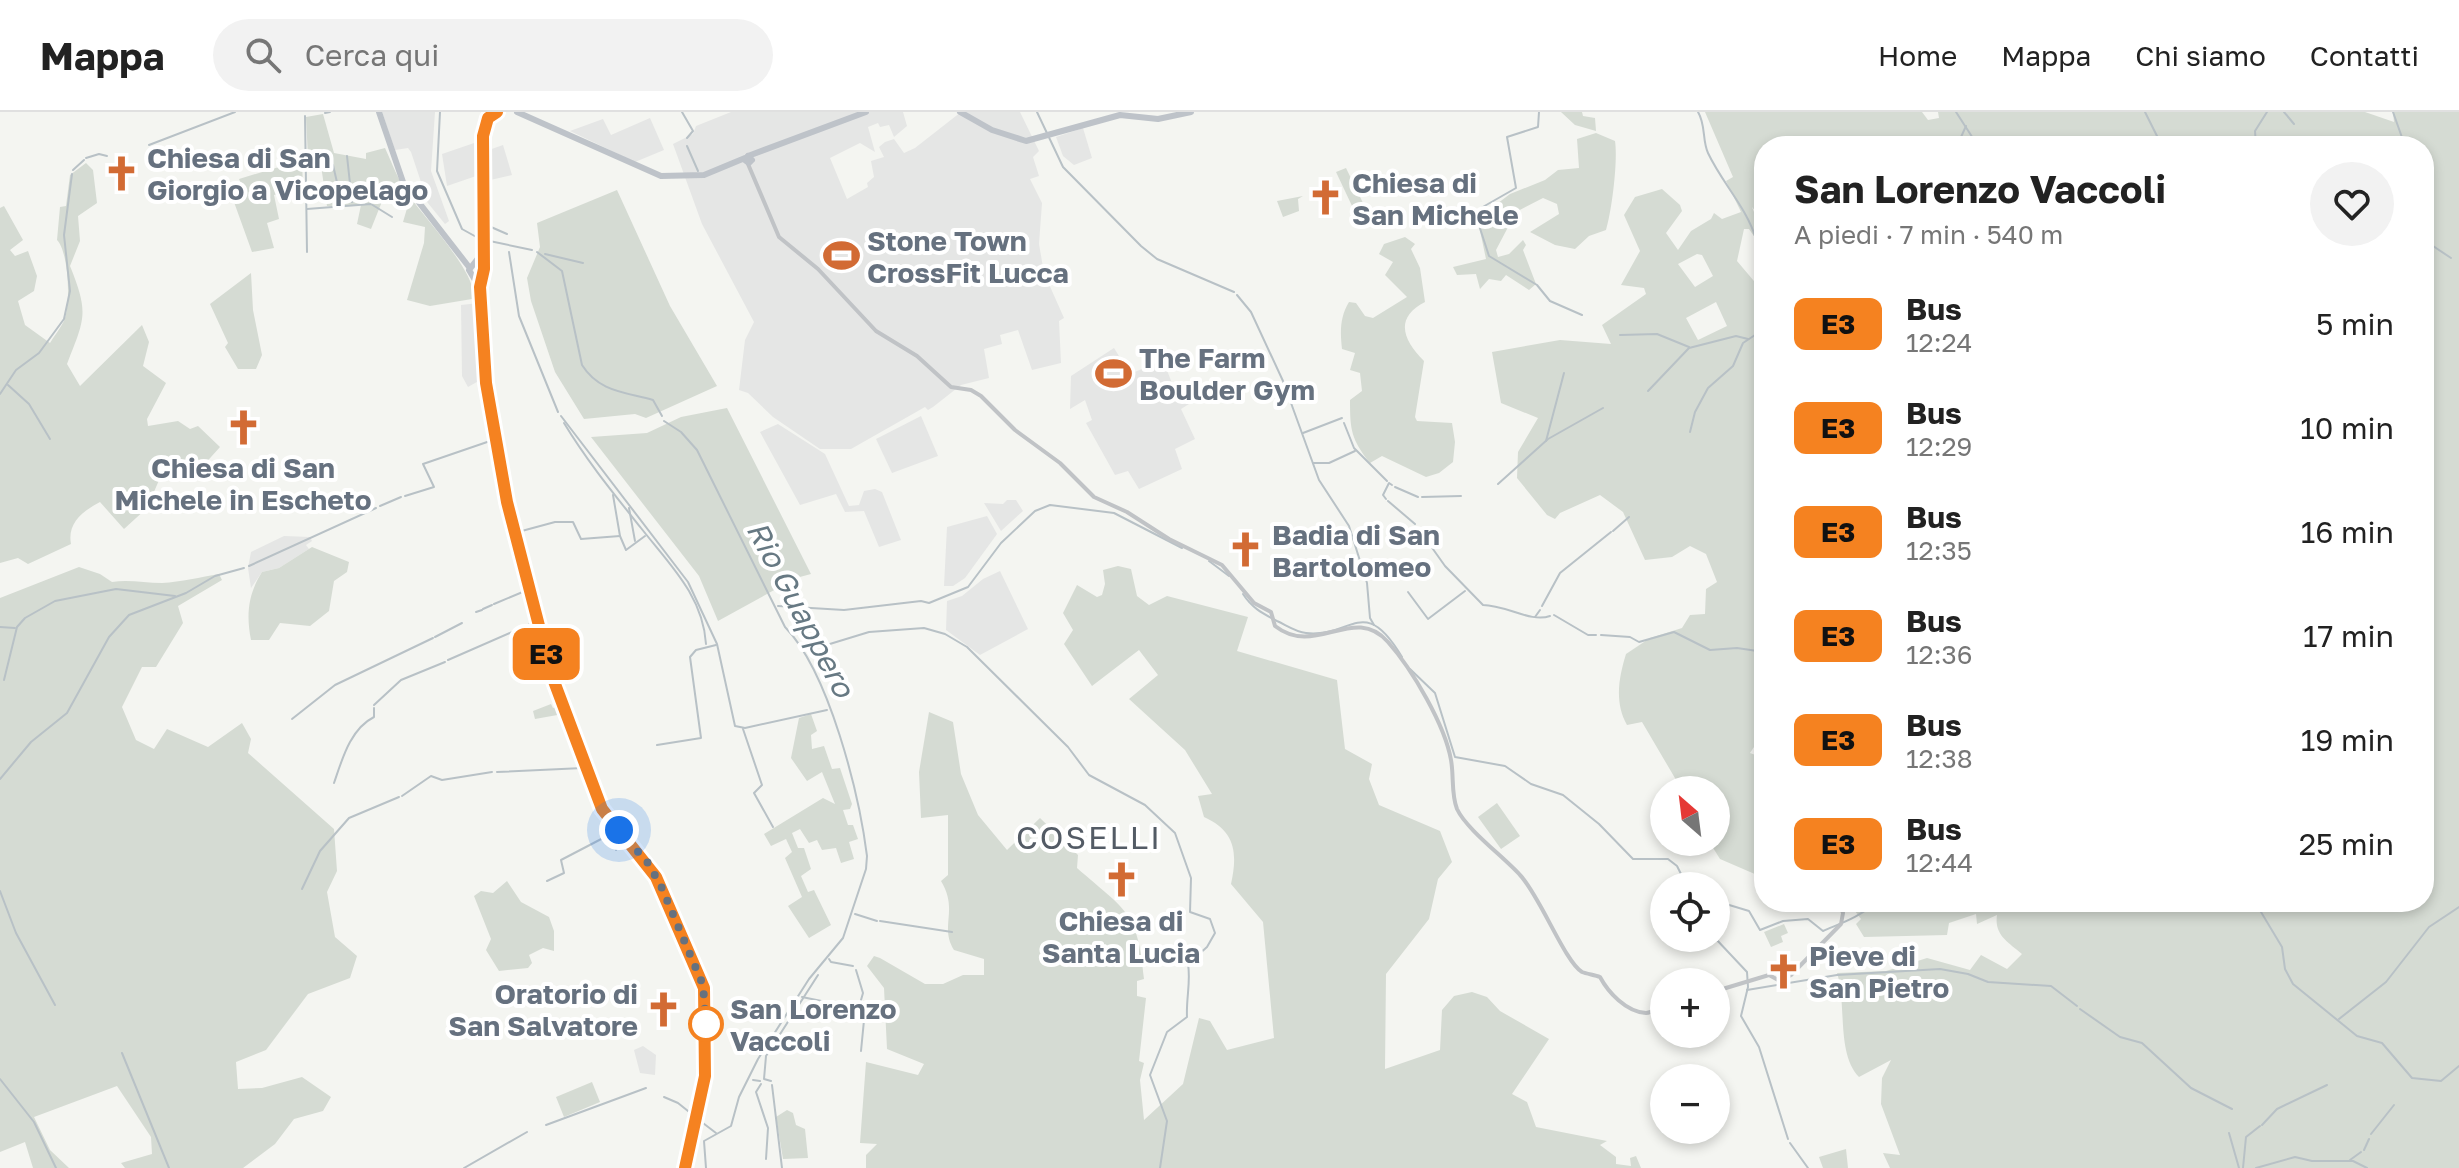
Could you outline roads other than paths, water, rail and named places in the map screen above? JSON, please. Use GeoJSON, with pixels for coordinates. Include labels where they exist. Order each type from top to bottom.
{"type":"FeatureCollection","features":[{"type":"Feature","properties":{"kind":"main road"},"geometry":{"type":"LineString","coordinates":[[379,112],[403,182],[460,257],[484,266]]}},
{"type":"Feature","properties":{"kind":"main road"},"geometry":{"type":"LineString","coordinates":[[517,112],[661,176],[704,175],[866,112]]}},
{"type":"Feature","properties":{"kind":"main road"},"geometry":{"type":"LineString","coordinates":[[960,112],[976,123],[1018,140],[1048,137],[1120,115],[1158,119],[1191,112]]}},
{"type":"Feature","properties":{"kind":"main road"},"geometry":{"type":"LineString","coordinates":[[492,114],[482,149],[484,266],[480,287],[486,383],[507,502],[552,676],[602,809],[656,877],[704,988],[705,1076],[685,1168]]}},
{"type":"Feature","properties":{"kind":"main road"},"geometry":{"type":"LineString","coordinates":[[480,287],[474,277],[473,263],[483,252]]}},
{"type":"Feature","properties":{"kind":"main road"},"geometry":{"type":"LineString","coordinates":[[474,277],[482,275]]}},
{"type":"Feature","properties":{"kind":"street"},"geometry":{"type":"LineString","coordinates":[[748,159],[779,237],[818,269],[876,331],[917,356],[951,387],[981,396],[1015,430],[1060,463],[1094,497],[1222,565],[1254,603],[1272,613],[1273,623],[1285,633],[1310,639],[1353,626],[1369,630],[1388,641],[1418,685],[1439,725],[1451,759],[1457,808],[1506,864],[1519,874],[1546,910],[1565,953],[1581,971],[1600,977],[1609,995],[1639,1011],[1650,1012]]}},
{"type":"Feature","properties":{"kind":"street"},"geometry":{"type":"LineString","coordinates":[[1730,987],[1769,975],[1780,981],[1791,975],[1842,921],[1841,912]]}},
{"type":"Feature","properties":{"kind":"waterway"},"geometry":{"type":"LineString","coordinates":[[149,145],[235,112]]}},
{"type":"Feature","properties":{"kind":"waterway"},"geometry":{"type":"LineString","coordinates":[[325,113],[330,112]]}},
{"type":"Feature","properties":{"kind":"waterway","name":"Rio Guappero"},"geometry":{"type":"LineString","coordinates":[[440,112],[437,171],[462,229],[480,239],[532,250]]}},
{"type":"Feature","properties":{"kind":"waterway"},"geometry":{"type":"LineString","coordinates":[[682,112],[693,131],[687,138]]}},
{"type":"Feature","properties":{"kind":"waterway"},"geometry":{"type":"LineString","coordinates":[[1037,112],[1063,167],[1141,246],[1157,259],[1234,292]]}},
{"type":"Feature","properties":{"kind":"waterway"},"geometry":{"type":"LineString","coordinates":[[1474,212],[1516,188],[1507,137],[1538,127],[1539,112]]}},
{"type":"Feature","properties":{"kind":"waterway"},"geometry":{"type":"LineString","coordinates":[[1698,112],[1708,153],[1754,234]]}},
{"type":"Feature","properties":{"kind":"waterway"},"geometry":{"type":"LineString","coordinates":[[1956,112],[1972,136]]}},
{"type":"Feature","properties":{"kind":"waterway"},"geometry":{"type":"LineString","coordinates":[[2145,112],[2157,136]]}},
{"type":"Feature","properties":{"kind":"waterway"},"geometry":{"type":"LineString","coordinates":[[2255,136],[2255,131],[2267,112]]}},
{"type":"Feature","properties":{"kind":"waterway"},"geometry":{"type":"LineString","coordinates":[[2284,112],[2294,124]]}},
{"type":"Feature","properties":{"kind":"waterway"},"geometry":{"type":"LineString","coordinates":[[2393,112],[2401,136]]}},
{"type":"Feature","properties":{"kind":"waterway"},"geometry":{"type":"LineString","coordinates":[[305,116],[307,252]]}},
{"type":"Feature","properties":{"kind":"waterway"},"geometry":{"type":"LineString","coordinates":[[1962,136],[1966,126]]}},
{"type":"Feature","properties":{"kind":"waterway"},"geometry":{"type":"LineString","coordinates":[[687,146],[698,171]]}},
{"type":"Feature","properties":{"kind":"waterway"},"geometry":{"type":"LineString","coordinates":[[86,158],[99,154],[107,156]]}},
{"type":"Feature","properties":{"kind":"waterway"},"geometry":{"type":"LineString","coordinates":[[347,156],[352,202]]}},
{"type":"Feature","properties":{"kind":"waterway"},"geometry":{"type":"LineString","coordinates":[[73,170],[84,160]]}},
{"type":"Feature","properties":{"kind":"waterway"},"geometry":{"type":"LineString","coordinates":[[485,160],[487,223]]}},
{"type":"Feature","properties":{"kind":"waterway"},"geometry":{"type":"LineString","coordinates":[[333,165],[342,204]]}},
{"type":"Feature","properties":{"kind":"waterway"},"geometry":{"type":"LineString","coordinates":[[0,394],[16,370],[39,353],[64,319],[70,291],[64,235],[72,174]]}},
{"type":"Feature","properties":{"kind":"waterway"},"geometry":{"type":"LineString","coordinates":[[307,209],[371,204],[392,217]]}},
{"type":"Feature","properties":{"kind":"waterway"},"geometry":{"type":"LineString","coordinates":[[1476,216],[1489,256],[1537,285],[1550,301],[1582,315]]}},
{"type":"Feature","properties":{"kind":"waterway"},"geometry":{"type":"LineString","coordinates":[[491,227],[507,234]]}},
{"type":"Feature","properties":{"kind":"waterway"},"geometry":{"type":"LineString","coordinates":[[2434,247],[2451,258]]}},
{"type":"Feature","properties":{"kind":"waterway"},"geometry":{"type":"LineString","coordinates":[[509,252],[519,316],[558,412]]}},
{"type":"Feature","properties":{"kind":"waterway","name":"Rio Guappero"},"geometry":{"type":"LineString","coordinates":[[537,252],[562,271],[582,365],[596,381],[613,390],[653,400],[662,416]]}},
{"type":"Feature","properties":{"kind":"waterway"},"geometry":{"type":"LineString","coordinates":[[545,254],[583,263]]}},
{"type":"Feature","properties":{"kind":"waterway"},"geometry":{"type":"LineString","coordinates":[[1237,295],[1251,312],[1283,381],[1319,480],[1349,526],[1367,583],[1370,618],[1374,625]]}},
{"type":"Feature","properties":{"kind":"waterway"},"geometry":{"type":"LineString","coordinates":[[1620,335],[1657,334],[1689,347]]}},
{"type":"Feature","properties":{"kind":"waterway"},"geometry":{"type":"LineString","coordinates":[[1648,391],[1689,348],[1736,336],[1748,339]]}},
{"type":"Feature","properties":{"kind":"waterway"},"geometry":{"type":"LineString","coordinates":[[1690,432],[1695,412],[1708,388],[1733,366],[1743,343],[1754,336]]}},
{"type":"Feature","properties":{"kind":"waterway"},"geometry":{"type":"LineString","coordinates":[[1546,441],[1564,373]]}},
{"type":"Feature","properties":{"kind":"waterway"},"geometry":{"type":"LineString","coordinates":[[8,385],[29,404],[50,439]]}},
{"type":"Feature","properties":{"kind":"waterway"},"geometry":{"type":"LineString","coordinates":[[1498,484],[1548,439],[1603,408]]}},
{"type":"Feature","properties":{"kind":"waterway"},"geometry":{"type":"LineString","coordinates":[[561,416],[688,582],[717,644],[735,726],[745,728],[827,710]]}},
{"type":"Feature","properties":{"kind":"waterway"},"geometry":{"type":"LineString","coordinates":[[1303,433],[1342,418]]}},
{"type":"Feature","properties":{"kind":"waterway","name":"Rio Guappero"},"geometry":{"type":"LineString","coordinates":[[664,421],[681,432],[697,450],[785,627],[801,647],[815,673],[840,735],[857,800],[867,856],[866,869],[843,938],[809,979],[758,1059],[739,1097],[731,1126],[704,1141],[706,1168]]}},
{"type":"Feature","properties":{"kind":"waterway"},"geometry":{"type":"LineString","coordinates":[[564,423],[692,596],[704,627],[706,644]]}},
{"type":"Feature","properties":{"kind":"waterway"},"geometry":{"type":"LineString","coordinates":[[1344,423],[1354,448],[1387,481]]}},
{"type":"Feature","properties":{"kind":"waterway"},"geometry":{"type":"LineString","coordinates":[[405,496],[434,487],[423,464],[493,440]]}},
{"type":"Feature","properties":{"kind":"waterway"},"geometry":{"type":"LineString","coordinates":[[1313,463],[1329,463],[1355,451]]}},
{"type":"Feature","properties":{"kind":"waterway"},"geometry":{"type":"LineString","coordinates":[[1386,499],[1383,495],[1389,483],[1392,485]]}},
{"type":"Feature","properties":{"kind":"waterway"},"geometry":{"type":"LineString","coordinates":[[1395,487],[1418,497]]}},
{"type":"Feature","properties":{"kind":"waterway"},"geometry":{"type":"LineString","coordinates":[[613,495],[620,536],[626,550],[645,536]]}},
{"type":"Feature","properties":{"kind":"waterway"},"geometry":{"type":"LineString","coordinates":[[1422,497],[1461,496]]}},
{"type":"Feature","properties":{"kind":"waterway"},"geometry":{"type":"LineString","coordinates":[[380,506],[401,497]]}},
{"type":"Feature","properties":{"kind":"waterway"},"geometry":{"type":"LineString","coordinates":[[1388,501],[1415,524]]}},
{"type":"Feature","properties":{"kind":"waterway"},"geometry":{"type":"LineString","coordinates":[[778,606],[844,610],[921,601],[929,603],[968,587],[1001,543],[1035,511],[1050,505],[1114,513],[1182,548]]}},
{"type":"Feature","properties":{"kind":"waterway"},"geometry":{"type":"LineString","coordinates":[[249,566],[376,508]]}},
{"type":"Feature","properties":{"kind":"waterway"},"geometry":{"type":"LineString","coordinates":[[629,508],[635,541]]}},
{"type":"Feature","properties":{"kind":"waterway"},"geometry":{"type":"LineString","coordinates":[[1613,531],[1629,517]]}},
{"type":"Feature","properties":{"kind":"waterway"},"geometry":{"type":"LineString","coordinates":[[518,532],[555,522],[573,522],[581,539],[620,536]]}},
{"type":"Feature","properties":{"kind":"waterway"},"geometry":{"type":"LineString","coordinates":[[1418,528],[1445,566],[1483,605],[1527,616],[1550,616]]}},
{"type":"Feature","properties":{"kind":"waterway"},"geometry":{"type":"LineString","coordinates":[[1542,606],[1560,573],[1611,532]]}},
{"type":"Feature","properties":{"kind":"waterway"},"geometry":{"type":"LineString","coordinates":[[1209,561],[1229,576]]}},
{"type":"Feature","properties":{"kind":"waterway"},"geometry":{"type":"LineString","coordinates":[[0,779],[31,742],[67,713],[109,637],[129,615],[186,593],[215,576],[244,568]]}},
{"type":"Feature","properties":{"kind":"waterway"},"geometry":{"type":"LineString","coordinates":[[4,680],[17,627],[25,618],[55,601],[116,589],[175,596]]}},
{"type":"Feature","properties":{"kind":"waterway"},"geometry":{"type":"LineString","coordinates":[[494,604],[525,591]]}},
{"type":"Feature","properties":{"kind":"waterway"},"geometry":{"type":"LineString","coordinates":[[1408,592],[1428,619],[1465,591]]}},
{"type":"Feature","properties":{"kind":"waterway"},"geometry":{"type":"LineString","coordinates":[[1243,594],[1262,613],[1302,632],[1322,633],[1367,623],[1389,638],[1402,657]]}},
{"type":"Feature","properties":{"kind":"waterway"},"geometry":{"type":"LineString","coordinates":[[483,609],[492,605]]}},
{"type":"Feature","properties":{"kind":"waterway"},"geometry":{"type":"LineString","coordinates":[[476,612],[482,610]]}},
{"type":"Feature","properties":{"kind":"waterway"},"geometry":{"type":"LineString","coordinates":[[1535,617],[1540,610]]}},
{"type":"Feature","properties":{"kind":"waterway"},"geometry":{"type":"LineString","coordinates":[[1554,615],[1588,635],[1596,635]]}},
{"type":"Feature","properties":{"kind":"waterway"},"geometry":{"type":"LineString","coordinates":[[535,622],[544,659]]}},
{"type":"Feature","properties":{"kind":"waterway"},"geometry":{"type":"LineString","coordinates":[[448,660],[535,622]]}},
{"type":"Feature","properties":{"kind":"waterway"},"geometry":{"type":"LineString","coordinates":[[435,637],[462,623]]}},
{"type":"Feature","properties":{"kind":"waterway"},"geometry":{"type":"LineString","coordinates":[[0,627],[15,628]]}},
{"type":"Feature","properties":{"kind":"waterway"},"geometry":{"type":"LineString","coordinates":[[801,646],[820,647],[869,632],[924,628],[945,634],[967,647],[1068,747],[1089,775],[1145,805],[1175,833],[1191,878],[1190,912],[1210,919],[1215,933],[1207,947],[1188,964],[1187,1017],[1167,1032],[1150,1075],[1167,1121],[1160,1168]]}},
{"type":"Feature","properties":{"kind":"waterway"},"geometry":{"type":"LineString","coordinates":[[1601,635],[1630,637],[1639,642],[1674,632],[1710,650],[1754,651]]}},
{"type":"Feature","properties":{"kind":"waterway"},"geometry":{"type":"LineString","coordinates":[[292,719],[335,685],[433,638]]}},
{"type":"Feature","properties":{"kind":"waterway"},"geometry":{"type":"LineString","coordinates":[[657,745],[701,738],[690,657],[696,650],[716,645]]}},
{"type":"Feature","properties":{"kind":"waterway"},"geometry":{"type":"LineString","coordinates":[[374,705],[401,680],[445,662]]}},
{"type":"Feature","properties":{"kind":"waterway"},"geometry":{"type":"LineString","coordinates":[[1410,669],[1435,693],[1455,757],[1505,766],[1531,784],[1563,795],[1599,824],[1633,859],[1668,859],[1680,872]]}},
{"type":"Feature","properties":{"kind":"waterway"},"geometry":{"type":"LineString","coordinates":[[334,783],[348,746],[359,729],[374,717],[374,708]]}},
{"type":"Feature","properties":{"kind":"waterway"},"geometry":{"type":"LineString","coordinates":[[563,715],[564,720]]}},
{"type":"Feature","properties":{"kind":"waterway"},"geometry":{"type":"LineString","coordinates":[[566,724],[572,740]]}},
{"type":"Feature","properties":{"kind":"waterway"},"geometry":{"type":"LineString","coordinates":[[743,729],[762,785],[754,793],[773,827]]}},
{"type":"Feature","properties":{"kind":"waterway"},"geometry":{"type":"LineString","coordinates":[[574,744],[580,758]]}},
{"type":"Feature","properties":{"kind":"waterway"},"geometry":{"type":"LineString","coordinates":[[497,772],[583,768]]}},
{"type":"Feature","properties":{"kind":"waterway"},"geometry":{"type":"LineString","coordinates":[[402,796],[431,776],[442,780],[492,772]]}},
{"type":"Feature","properties":{"kind":"waterway"},"geometry":{"type":"LineString","coordinates":[[302,889],[320,851],[349,818],[399,797]]}},
{"type":"Feature","properties":{"kind":"waterway"},"geometry":{"type":"LineString","coordinates":[[607,824],[616,850]]}},
{"type":"Feature","properties":{"kind":"waterway"},"geometry":{"type":"LineString","coordinates":[[547,881],[564,873],[561,860],[607,836]]}},
{"type":"Feature","properties":{"kind":"waterway"},"geometry":{"type":"LineString","coordinates":[[0,891],[16,933],[55,1005]]}},
{"type":"Feature","properties":{"kind":"waterway"},"geometry":{"type":"LineString","coordinates":[[1730,905],[1749,911],[1760,930],[1783,921],[1808,919],[1823,931],[1863,912]]}},
{"type":"Feature","properties":{"kind":"waterway"},"geometry":{"type":"LineString","coordinates":[[2339,1019],[2386,982],[2429,927],[2459,907]]}},
{"type":"Feature","properties":{"kind":"waterway"},"geometry":{"type":"LineString","coordinates":[[2261,912],[2282,947],[2285,969],[2293,984],[2357,1036],[2382,1043],[2412,1078],[2441,1081],[2459,1066]]}},
{"type":"Feature","properties":{"kind":"waterway"},"geometry":{"type":"LineString","coordinates":[[855,914],[877,921]]}},
{"type":"Feature","properties":{"kind":"waterway"},"geometry":{"type":"LineString","coordinates":[[880,921],[952,932]]}},
{"type":"Feature","properties":{"kind":"waterway"},"geometry":{"type":"LineString","coordinates":[[1728,952],[1747,972],[1748,987],[1741,1016],[1759,1047],[1788,1139]]}},
{"type":"Feature","properties":{"kind":"waterway"},"geometry":{"type":"LineString","coordinates":[[829,959],[853,966]]}},
{"type":"Feature","properties":{"kind":"waterway"},"geometry":{"type":"LineString","coordinates":[[1747,990],[1837,975],[1940,969],[1968,974],[1988,982],[2051,986],[2077,1006]]}},
{"type":"Feature","properties":{"kind":"waterway"},"geometry":{"type":"LineString","coordinates":[[856,970],[863,993],[859,1007]]}},
{"type":"Feature","properties":{"kind":"waterway"},"geometry":{"type":"LineString","coordinates":[[771,1081],[764,1079],[766,1056],[818,975]]}},
{"type":"Feature","properties":{"kind":"waterway"},"geometry":{"type":"LineString","coordinates":[[802,997],[865,1010],[861,1051]]}},
{"type":"Feature","properties":{"kind":"waterway"},"geometry":{"type":"LineString","coordinates":[[2080,1009],[2120,1037],[2142,1043],[2191,1088],[2232,1109]]}},
{"type":"Feature","properties":{"kind":"waterway"},"geometry":{"type":"LineString","coordinates":[[122,1053],[169,1168]]}},
{"type":"Feature","properties":{"kind":"waterway"},"geometry":{"type":"LineString","coordinates":[[0,1079],[34,1122],[56,1168]]}},
{"type":"Feature","properties":{"kind":"waterway"},"geometry":{"type":"LineString","coordinates":[[753,1080],[760,1081]]}},
{"type":"Feature","properties":{"kind":"waterway"},"geometry":{"type":"LineString","coordinates":[[761,1084],[756,1092],[768,1128],[766,1159]]}},
{"type":"Feature","properties":{"kind":"waterway"},"geometry":{"type":"LineString","coordinates":[[772,1085],[782,1168]]}},
{"type":"Feature","properties":{"kind":"waterway"},"geometry":{"type":"LineString","coordinates":[[2262,1125],[2277,1109],[2327,1085]]}},
{"type":"Feature","properties":{"kind":"waterway"},"geometry":{"type":"LineString","coordinates":[[546,1125],[646,1088]]}},
{"type":"Feature","properties":{"kind":"waterway"},"geometry":{"type":"LineString","coordinates":[[664,1097],[693,1115]]}},
{"type":"Feature","properties":{"kind":"waterway"},"geometry":{"type":"LineString","coordinates":[[2371,1134],[2394,1105]]}},
{"type":"Feature","properties":{"kind":"waterway"},"geometry":{"type":"LineString","coordinates":[[699,1120],[716,1133]]}},
{"type":"Feature","properties":{"kind":"waterway"},"geometry":{"type":"LineString","coordinates":[[2243,1168],[2246,1137],[2260,1126]]}},
{"type":"Feature","properties":{"kind":"waterway"},"geometry":{"type":"LineString","coordinates":[[464,1168],[527,1132]]}},
{"type":"Feature","properties":{"kind":"waterway"},"geometry":{"type":"LineString","coordinates":[[2229,1133],[2239,1168]]}},
{"type":"Feature","properties":{"kind":"waterway"},"geometry":{"type":"LineString","coordinates":[[2364,1150],[2369,1139]]}},
{"type":"Feature","properties":{"kind":"waterway"},"geometry":{"type":"LineString","coordinates":[[1790,1143],[1808,1168]]}},
{"type":"Feature","properties":{"kind":"waterway"},"geometry":{"type":"LineString","coordinates":[[2350,1160],[2361,1152]]}},
{"type":"Feature","properties":{"kind":"waterway"},"geometry":{"type":"LineString","coordinates":[[2256,1168],[2295,1157],[2312,1161],[2353,1161],[2367,1168]]}},
{"type":"Feature","properties":{"kind":"place","name":"Chiesa di San Giorgio a Vicopelago"},"geometry":{"type":"Point","coordinates":[121,173]}},
{"type":"Feature","properties":{"kind":"place","name":"Chiesa di San Michele"},"geometry":{"type":"Point","coordinates":[1326,198]}},
{"type":"Feature","properties":{"kind":"place","name":"Stone Town CrossFit Lucca"},"geometry":{"type":"Point","coordinates":[841,256]}},
{"type":"Feature","properties":{"kind":"place","name":"The Farm Boulder Gym"},"geometry":{"type":"Point","coordinates":[1113,373]}},
{"type":"Feature","properties":{"kind":"place","name":"Chiesa di San Michele in Escheto"},"geometry":{"type":"Point","coordinates":[243,427]}},
{"type":"Feature","properties":{"kind":"place","name":"Badia di San Bartolomeo"},"geometry":{"type":"Point","coordinates":[1246,550]}},
{"type":"Feature","properties":{"kind":"place","name":"Chiesa di Santa Lucia"},"geometry":{"type":"Point","coordinates":[1121,880]}},
{"type":"Feature","properties":{"kind":"place","name":"Pieve di San Pietro"},"geometry":{"type":"Point","coordinates":[1783,971]}},
{"type":"Feature","properties":{"kind":"place","name":"Oratorio di San Salvatore"},"geometry":{"type":"Point","coordinates":[664,1009]}},
{"type":"Feature","properties":{"kind":"place","name":"San Lorenzo Vaccoli"},"geometry":{"type":"Point","coordinates":[706,1024]}},
{"type":"Feature","properties":{"kind":"district","name":"COSELLI"},"geometry":{"type":"Point","coordinates":[1089,837]}}]}
